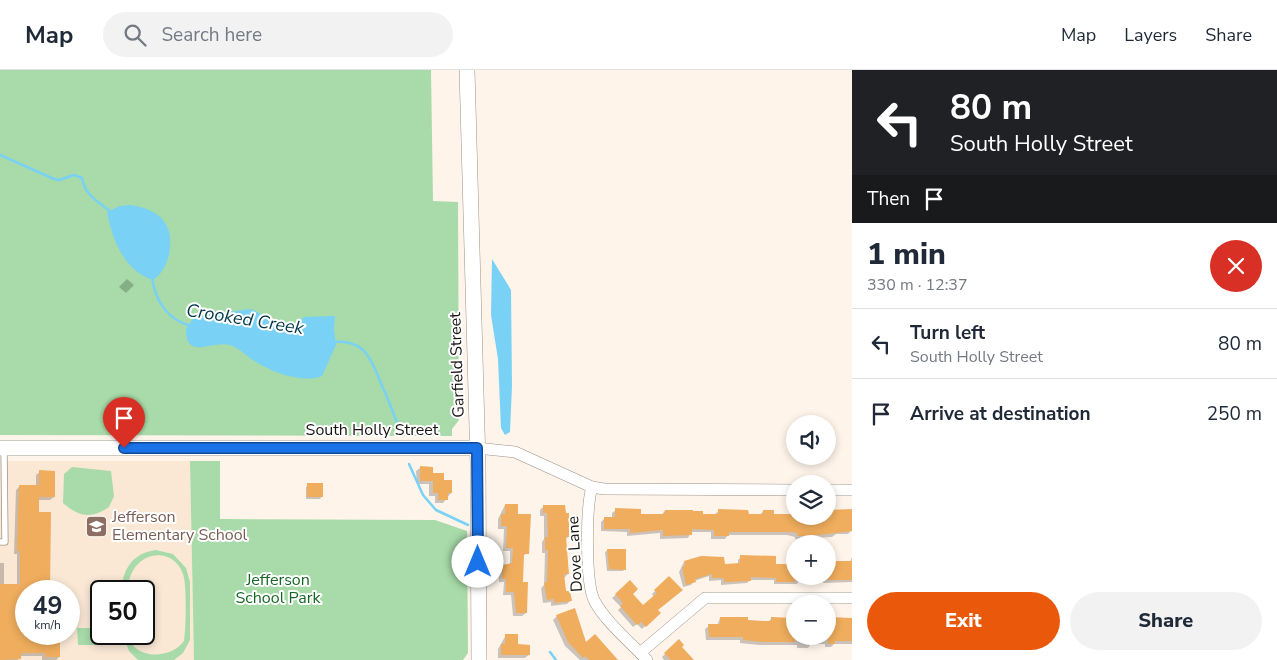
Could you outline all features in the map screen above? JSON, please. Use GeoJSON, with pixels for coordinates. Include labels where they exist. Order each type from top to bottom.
{"type":"FeatureCollection","features":[{"type":"Feature","properties":{"kind":"main road","name":"Garfield Street"},"geometry":{"type":"LineString","coordinates":[[467,70],[477,448],[479,660]]}},
{"type":"Feature","properties":{"kind":"main road","name":"South Holly Street"},"geometry":{"type":"LineString","coordinates":[[2,448],[477,448]]}},
{"type":"Feature","properties":{"kind":"street","name":"South Holly Street"},"geometry":{"type":"LineString","coordinates":[[477,448],[515,452],[592,487],[604,489],[786,490]]}},
{"type":"Feature","properties":{"kind":"street","name":"Dove Lane"},"geometry":{"type":"LineString","coordinates":[[592,487],[588,500],[589,578],[592,596],[599,608],[644,656]]}},
{"type":"Feature","properties":{"kind":"street"},"geometry":{"type":"LineString","coordinates":[[836,490],[852,490]]}},
{"type":"Feature","properties":{"kind":"street"},"geometry":{"type":"LineString","coordinates":[[644,656],[705,598],[852,598]]}},
{"type":"Feature","properties":{"kind":"lane"},"geometry":{"type":"LineString","coordinates":[[0,542],[5,542],[2,448]]}},
{"type":"Feature","properties":{"kind":"shaded area","name":"Jefferson Elementary School"},"geometry":{"type":"Polygon","coordinates":[[[0,461],[190,461],[194,660],[0,660],[0,461]]]}},
{"type":"Feature","properties":{"kind":"green space"},"geometry":{"type":"Polygon","coordinates":[[[0,70],[431,70],[433,201],[458,202],[459,420],[452,429],[452,436],[0,435],[0,70]]]}},
{"type":"Feature","properties":{"kind":"green space","name":"Jefferson School Park"},"geometry":{"type":"Polygon","coordinates":[[[190,461],[220,461],[220,519],[435,520],[467,531],[468,653],[463,660],[194,660],[190,461]]]}},
{"type":"Feature","properties":{"kind":"green space"},"geometry":{"type":"Polygon","coordinates":[[[72,467],[111,471],[114,496],[109,507],[91,515],[85,515],[74,511],[63,503],[64,474],[72,467]]]}},
{"type":"Feature","properties":{"kind":"green space"},"geometry":{"type":"Polygon","coordinates":[[[156,550],[173,554],[186,568],[190,582],[190,640],[183,653],[174,660],[138,660],[129,651],[127,645],[133,645],[144,653],[162,654],[170,652],[184,641],[186,617],[185,587],[183,574],[177,564],[170,558],[161,555],[151,556],[143,560],[135,568],[130,580],[123,580],[130,563],[135,558],[156,550]]]}},
{"type":"Feature","properties":{"kind":"green space"},"geometry":{"type":"Polygon","coordinates":[[[80,628],[90,628],[90,645],[80,645],[80,628]]]}},
{"type":"Feature","properties":{"kind":"water"},"geometry":{"type":"Polygon","coordinates":[[[130,205],[150,210],[157,215],[163,220],[170,235],[169,255],[163,269],[153,280],[143,276],[127,262],[112,233],[107,212],[120,206],[130,205]]]}},
{"type":"Feature","properties":{"kind":"water"},"geometry":{"type":"Polygon","coordinates":[[[492,259],[511,290],[512,386],[510,432],[505,435],[501,428],[498,359],[491,315],[492,259]]]}},
{"type":"Feature","properties":{"kind":"water"},"geometry":{"type":"Polygon","coordinates":[[[251,309],[282,328],[288,328],[304,317],[335,316],[336,345],[322,376],[306,379],[288,376],[263,366],[230,345],[195,347],[187,339],[186,329],[194,317],[251,309]]]}},
{"type":"Feature","properties":{"kind":"building"},"geometry":{"type":"Polygon","coordinates":[[[420,466],[433,467],[433,473],[444,473],[444,480],[452,480],[452,493],[448,493],[448,500],[438,500],[438,493],[433,493],[433,481],[420,481],[420,466]]]}},
{"type":"Feature","properties":{"kind":"building"},"geometry":{"type":"Polygon","coordinates":[[[39,470],[55,471],[55,497],[39,497],[39,512],[51,512],[50,580],[20,580],[20,551],[17,551],[19,485],[39,485],[39,470]]]}},
{"type":"Feature","properties":{"kind":"building"},"geometry":{"type":"Polygon","coordinates":[[[307,483],[323,483],[323,497],[307,497],[307,483]]]}},
{"type":"Feature","properties":{"kind":"building"},"geometry":{"type":"Polygon","coordinates":[[[505,504],[518,504],[518,514],[531,514],[529,554],[524,554],[523,582],[528,582],[527,613],[516,613],[514,592],[506,592],[506,579],[502,579],[502,565],[512,563],[513,548],[506,548],[507,526],[501,526],[501,514],[505,514],[505,504]]]}},
{"type":"Feature","properties":{"kind":"building"},"geometry":{"type":"Polygon","coordinates":[[[543,505],[565,505],[566,513],[569,513],[569,537],[566,537],[569,574],[564,574],[566,591],[570,591],[572,601],[554,603],[554,599],[547,600],[544,583],[547,582],[548,550],[545,550],[545,537],[548,537],[547,513],[543,513],[543,505]]]}},
{"type":"Feature","properties":{"kind":"building"},"geometry":{"type":"Polygon","coordinates":[[[615,508],[641,509],[641,514],[664,514],[665,510],[693,510],[703,511],[703,514],[718,514],[718,509],[748,510],[749,514],[763,514],[763,510],[774,510],[774,514],[786,514],[786,525],[836,525],[836,510],[852,509],[852,531],[818,535],[798,535],[797,533],[791,532],[729,532],[729,536],[714,536],[714,530],[692,529],[692,535],[663,536],[663,530],[630,533],[630,529],[604,529],[604,517],[615,517],[615,508]]]}},
{"type":"Feature","properties":{"kind":"building"},"geometry":{"type":"Polygon","coordinates":[[[607,549],[626,549],[626,570],[609,569],[607,549]]]}},
{"type":"Feature","properties":{"kind":"building"},"geometry":{"type":"Polygon","coordinates":[[[740,555],[776,556],[776,564],[786,564],[786,582],[776,582],[776,578],[751,577],[751,581],[724,582],[724,578],[712,578],[712,574],[695,579],[696,582],[686,585],[682,567],[685,566],[684,561],[701,556],[724,557],[725,564],[740,563],[740,555]]]}},
{"type":"Feature","properties":{"kind":"building"},"geometry":{"type":"Polygon","coordinates":[[[836,561],[852,561],[852,580],[836,580],[836,561]]]}},
{"type":"Feature","properties":{"kind":"building"},"geometry":{"type":"Polygon","coordinates":[[[669,576],[683,590],[658,610],[661,613],[646,627],[641,622],[637,625],[620,606],[623,603],[615,594],[630,580],[638,589],[633,594],[643,605],[657,593],[654,590],[669,576]]]}},
{"type":"Feature","properties":{"kind":"building"},"geometry":{"type":"Polygon","coordinates":[[[0,584],[15,584],[15,645],[60,645],[60,657],[45,657],[45,653],[21,653],[21,659],[0,660],[0,584]]]}},
{"type":"Feature","properties":{"kind":"building"},"geometry":{"type":"Polygon","coordinates":[[[575,608],[586,642],[595,634],[618,660],[589,660],[585,656],[583,658],[568,642],[556,615],[575,608]]]}},
{"type":"Feature","properties":{"kind":"building"},"geometry":{"type":"Polygon","coordinates":[[[720,617],[748,617],[748,620],[763,621],[771,621],[771,617],[786,618],[786,642],[743,640],[743,637],[709,637],[708,624],[720,624],[720,617]]]}},
{"type":"Feature","properties":{"kind":"building"},"geometry":{"type":"Polygon","coordinates":[[[836,617],[852,618],[852,641],[836,641],[836,617]]]}},
{"type":"Feature","properties":{"kind":"building"},"geometry":{"type":"Polygon","coordinates":[[[505,634],[518,634],[518,644],[530,645],[530,655],[501,655],[501,644],[505,644],[505,634]]]}},
{"type":"Feature","properties":{"kind":"building"},"geometry":{"type":"Polygon","coordinates":[[[679,639],[684,645],[682,647],[694,660],[671,660],[664,653],[679,639]]]}},
{"type":"Feature","properties":{"kind":"waterway","name":"Crooked Creek"},"geometry":{"type":"LineString","coordinates":[[0,155],[54,179],[59,180],[74,175],[82,178],[89,193],[96,201],[110,211]]}},
{"type":"Feature","properties":{"kind":"waterway","name":"Crooked Creek"},"geometry":{"type":"LineString","coordinates":[[152,277],[156,294],[164,308],[175,319],[191,326]]}},
{"type":"Feature","properties":{"kind":"waterway","name":"Crooked Creek"},"geometry":{"type":"LineString","coordinates":[[334,342],[354,344],[367,354],[401,433]]}},
{"type":"Feature","properties":{"kind":"waterway"},"geometry":{"type":"LineString","coordinates":[[409,464],[423,495],[436,510],[468,525]]}},
{"type":"Feature","properties":{"kind":"waterway"},"geometry":{"type":"LineString","coordinates":[[550,652],[556,660]]}},
{"type":"Feature","properties":{"kind":"place","name":"Jefferson Elementary School"},"geometry":{"type":"Point","coordinates":[96,526]}},
{"type":"Feature","properties":{"kind":"route"},"geometry":{"type":"LineString","coordinates":[[124,448],[477,448],[478,562]]}}]}
